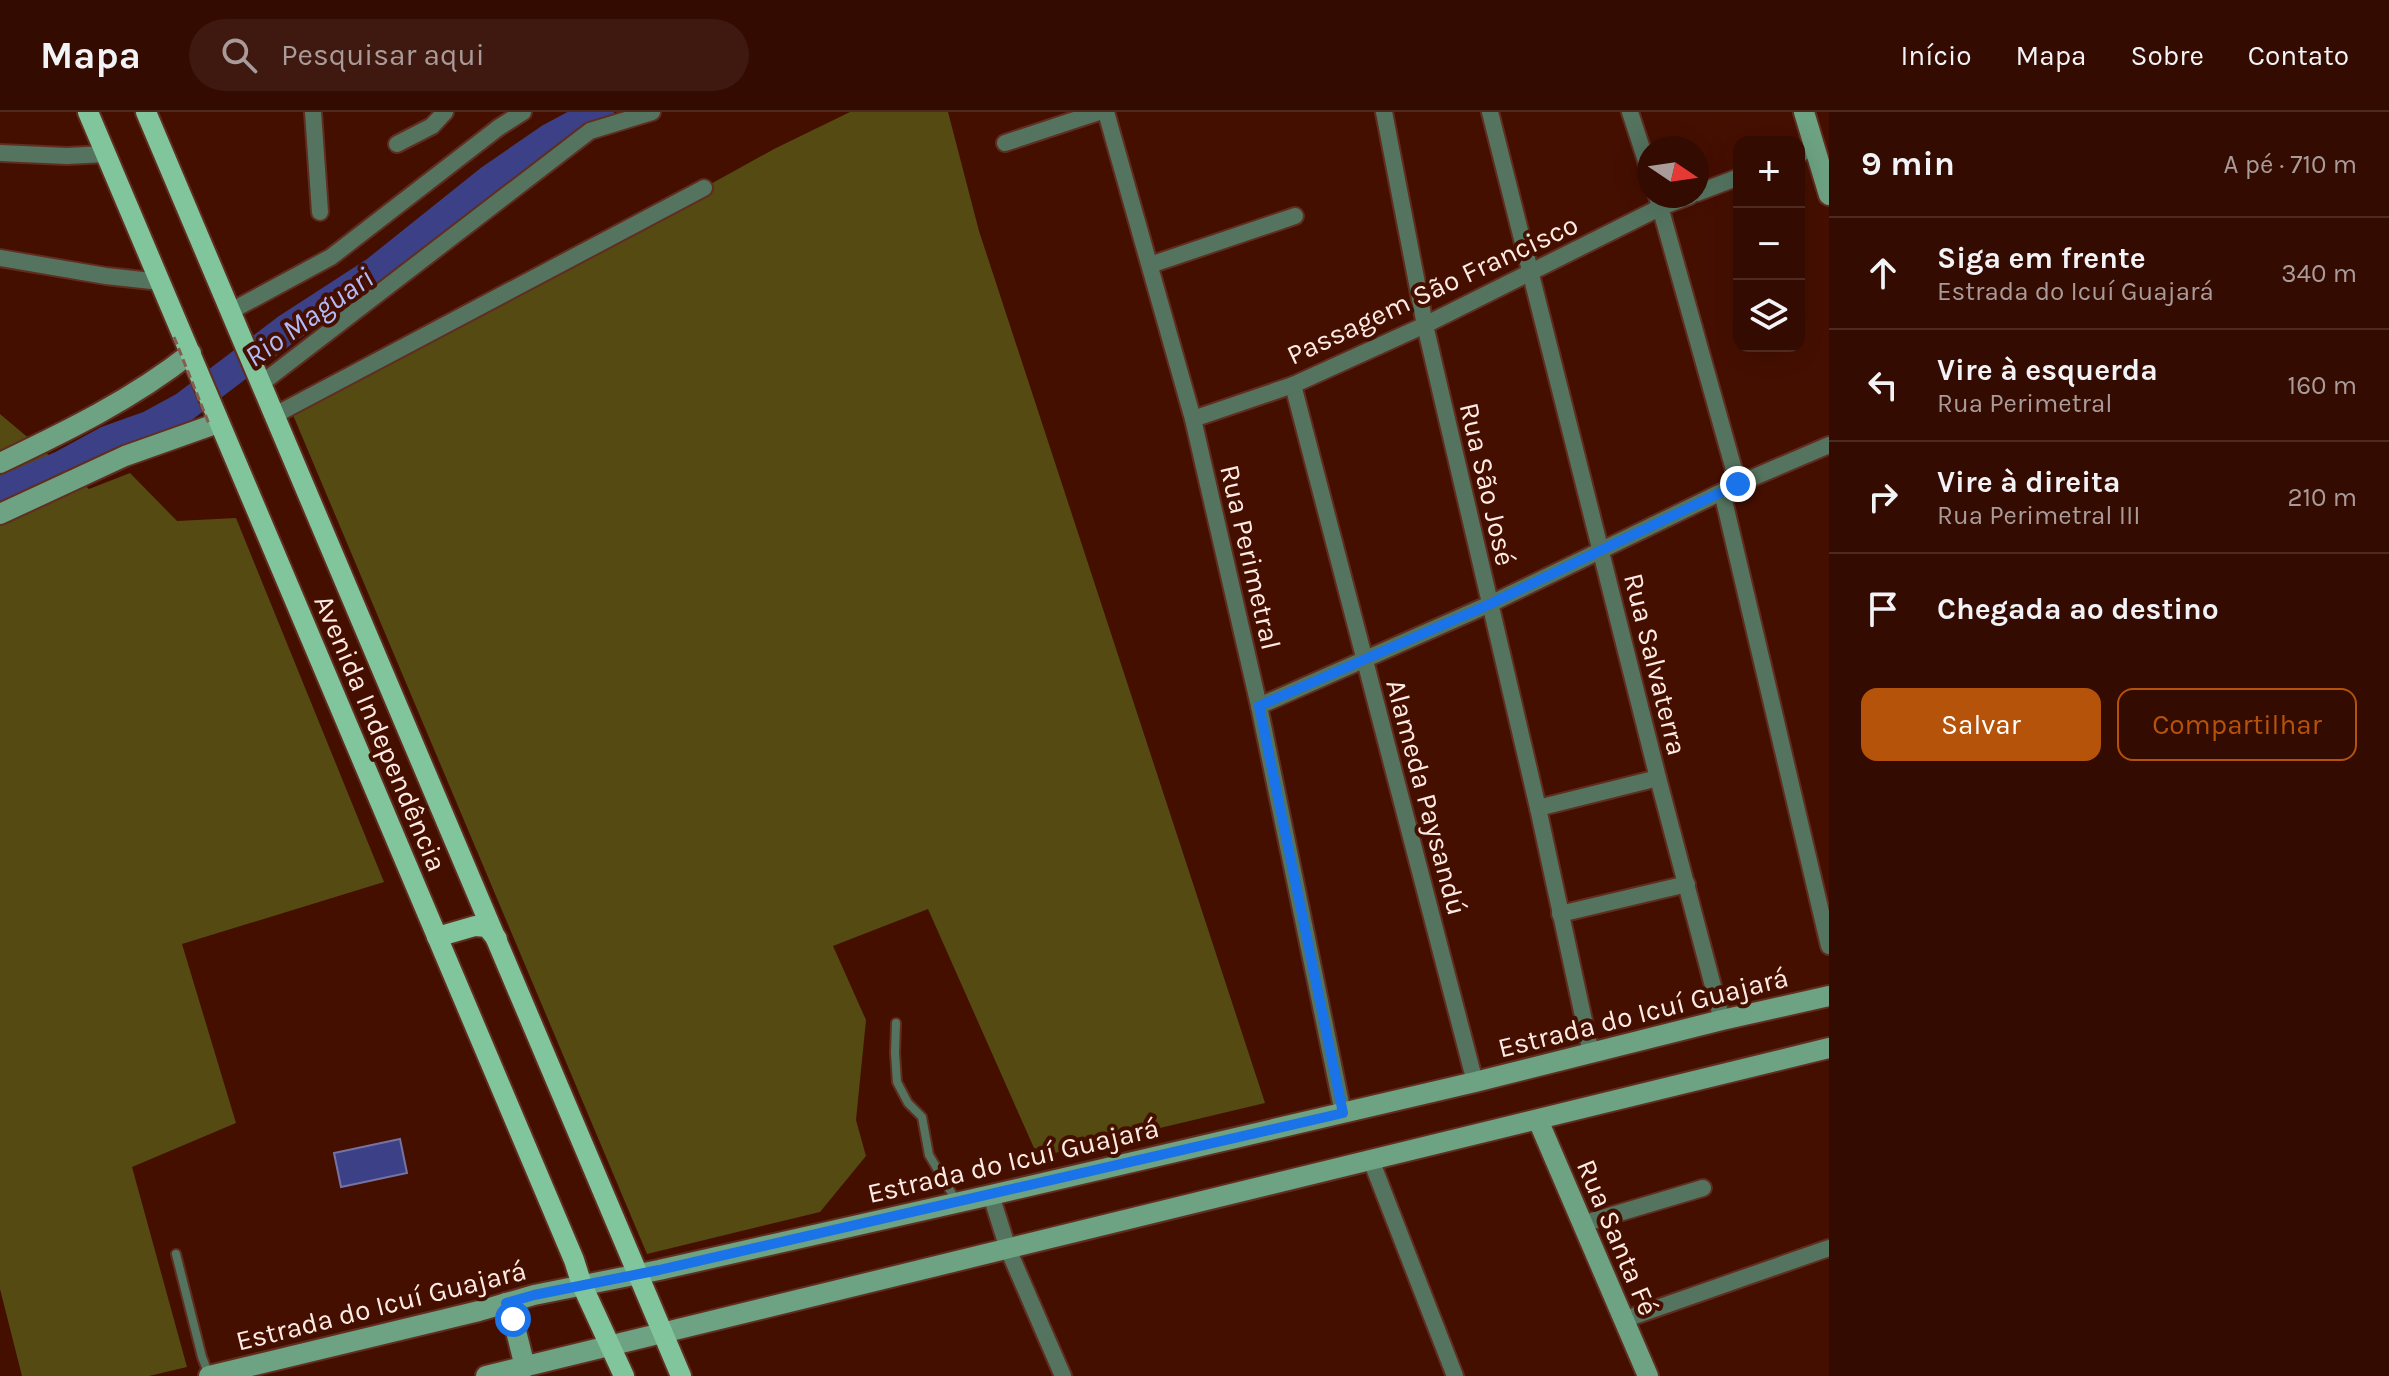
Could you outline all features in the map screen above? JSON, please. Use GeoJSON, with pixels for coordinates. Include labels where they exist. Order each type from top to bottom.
{"type":"FeatureCollection","features":[{"type":"Feature","properties":{"kind":"main road","name":"Avenida Independência"},"geometry":{"type":"LineString","coordinates":[[88,112],[193,357],[214,424],[437,937],[582,1285],[624,1376]]}},
{"type":"Feature","properties":{"kind":"main road","name":"Avenida Independência"},"geometry":{"type":"LineString","coordinates":[[146,112],[681,1376]]}},
{"type":"Feature","properties":{"kind":"main road"},"geometry":{"type":"LineString","coordinates":[[1804,112],[1807,150],[1829,195]]}},
{"type":"Feature","properties":{"kind":"main road"},"geometry":{"type":"LineString","coordinates":[[0,463],[125,400],[193,357]]}},
{"type":"Feature","properties":{"kind":"main road"},"geometry":{"type":"LineString","coordinates":[[0,514],[102,465],[214,424]]}},
{"type":"Feature","properties":{"kind":"main road"},"geometry":{"type":"LineString","coordinates":[[437,937],[475,926],[487,927],[497,939]]}},
{"type":"Feature","properties":{"kind":"main road","name":"Estrada do Icuí Guajará"},"geometry":{"type":"LineString","coordinates":[[210,1376],[582,1285],[991,1195],[1829,996]]}},
{"type":"Feature","properties":{"kind":"main road"},"geometry":{"type":"LineString","coordinates":[[486,1376],[526,1371],[610,1345],[1829,1048]]}},
{"type":"Feature","properties":{"kind":"main road","name":"Rua Santa Fé"},"geometry":{"type":"LineString","coordinates":[[1538,1120],[1648,1376]]}},
{"type":"Feature","properties":{"kind":"main road"},"geometry":{"type":"LineString","coordinates":[[506,1303],[526,1371]]}},
{"type":"Feature","properties":{"kind":"street"},"geometry":{"type":"LineString","coordinates":[[313,112],[320,212]]}},
{"type":"Feature","properties":{"kind":"street"},"geometry":{"type":"LineString","coordinates":[[397,144],[432,126],[445,112]]}},
{"type":"Feature","properties":{"kind":"street"},"geometry":{"type":"LineString","coordinates":[[234,318],[331,257],[523,112]]}},
{"type":"Feature","properties":{"kind":"street"},"geometry":{"type":"LineString","coordinates":[[259,377],[590,131],[652,112]]}},
{"type":"Feature","properties":{"kind":"street"},"geometry":{"type":"LineString","coordinates":[[1005,143],[1099,112]]}},
{"type":"Feature","properties":{"kind":"street","name":"Rua Perimetral"},"geometry":{"type":"LineString","coordinates":[[1106,112],[1193,419],[1259,706],[1343,1113]]}},
{"type":"Feature","properties":{"kind":"street","name":"Rua São José"},"geometry":{"type":"LineString","coordinates":[[1384,112],[1425,325],[1538,808],[1591,1053]]}},
{"type":"Feature","properties":{"kind":"street","name":"Rua Salvaterra"},"geometry":{"type":"LineString","coordinates":[[1490,112],[1722,1020]]}},
{"type":"Feature","properties":{"kind":"street"},"geometry":{"type":"LineString","coordinates":[[1630,112],[1638,136]]}},
{"type":"Feature","properties":{"kind":"street"},"geometry":{"type":"LineString","coordinates":[[0,153],[106,154]]}},
{"type":"Feature","properties":{"kind":"street"},"geometry":{"type":"LineString","coordinates":[[1709,188],[1733,179]]}},
{"type":"Feature","properties":{"kind":"street"},"geometry":{"type":"LineString","coordinates":[[275,415],[704,188]]}},
{"type":"Feature","properties":{"kind":"street","name":"Passagem São Francisco"},"geometry":{"type":"LineString","coordinates":[[1193,419],[1293,385],[1425,325],[1648,208]]}},
{"type":"Feature","properties":{"kind":"street"},"geometry":{"type":"LineString","coordinates":[[1661,208],[1738,484]]}},
{"type":"Feature","properties":{"kind":"street"},"geometry":{"type":"LineString","coordinates":[[1150,265],[1295,216]]}},
{"type":"Feature","properties":{"kind":"street"},"geometry":{"type":"LineString","coordinates":[[0,258],[161,282]]}},
{"type":"Feature","properties":{"kind":"street","name":"Alameda Paysandú"},"geometry":{"type":"LineString","coordinates":[[1293,385],[1475,1082]]}},
{"type":"Feature","properties":{"kind":"street"},"geometry":{"type":"LineString","coordinates":[[1259,706],[1490,604],[1738,484],[1829,445]]}},
{"type":"Feature","properties":{"kind":"street"},"geometry":{"type":"LineString","coordinates":[[1722,492],[1829,946]]}},
{"type":"Feature","properties":{"kind":"street"},"geometry":{"type":"LineString","coordinates":[[1538,808],[1658,778]]}},
{"type":"Feature","properties":{"kind":"street"},"geometry":{"type":"LineString","coordinates":[[1560,914],[1687,884]]}},
{"type":"Feature","properties":{"kind":"street"},"geometry":{"type":"LineString","coordinates":[[1371,1160],[1455,1376]]}},
{"type":"Feature","properties":{"kind":"street"},"geometry":{"type":"LineString","coordinates":[[1582,1224],[1703,1188]]}},
{"type":"Feature","properties":{"kind":"street"},"geometry":{"type":"LineString","coordinates":[[991,1195],[1008,1249],[1063,1376]]}},
{"type":"Feature","properties":{"kind":"street"},"geometry":{"type":"LineString","coordinates":[[1623,1320],[1829,1248]]}},
{"type":"Feature","properties":{"kind":"lane"},"geometry":{"type":"LineString","coordinates":[[896,1023],[897,1082],[908,1103],[922,1117],[929,1155],[957,1202]]}},
{"type":"Feature","properties":{"kind":"lane"},"geometry":{"type":"LineString","coordinates":[[176,1254],[202,1357],[210,1376]]}},
{"type":"Feature","properties":{"kind":"path"},"geometry":{"type":"LineString","coordinates":[[174,337],[214,424]]}},
{"type":"Feature","properties":{"kind":"shaded area"},"geometry":{"type":"Polygon","coordinates":[[[850,112],[948,112],[979,231],[1265,1103],[1038,1157],[928,909],[833,946],[866,1020],[856,1120],[866,1156],[820,1212],[647,1254],[293,415],[774,149],[850,112]]]}},
{"type":"Feature","properties":{"kind":"shaded area"},"geometry":{"type":"Polygon","coordinates":[[[0,414],[89,489],[130,473],[177,521],[236,518],[384,882],[182,944],[236,1123],[132,1167],[187,1367],[149,1376],[22,1376],[0,1289],[0,414]]]}},
{"type":"Feature","properties":{"kind":"shaded area"},"geometry":{"type":"Polygon","coordinates":[[[400,1139],[407,1173],[341,1187],[334,1153],[400,1139]]]}},
{"type":"Feature","properties":{"kind":"waterway","name":"Rio Maguari"},"geometry":{"type":"LineString","coordinates":[[0,492],[63,465],[107,441],[149,426],[184,407],[288,328],[376,271],[491,179],[549,139],[599,112]]}},
{"type":"Feature","properties":{"kind":"route"},"geometry":{"type":"LineString","coordinates":[[513,1319],[506,1303],[534,1295],[659,1270],[1343,1113],[1259,706],[1490,604],[1738,484]]}}]}
